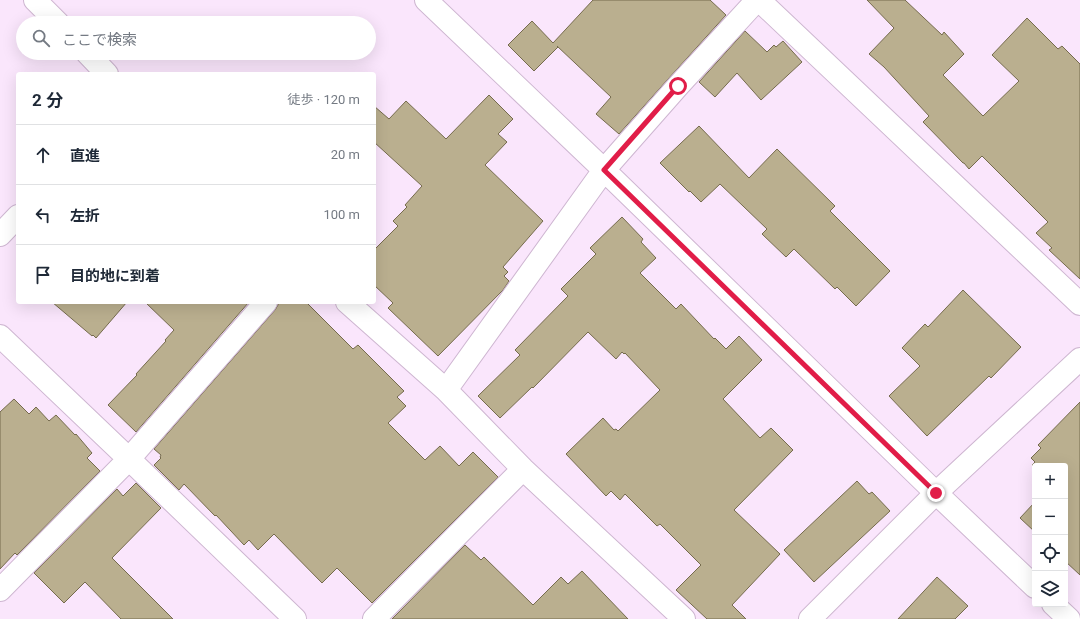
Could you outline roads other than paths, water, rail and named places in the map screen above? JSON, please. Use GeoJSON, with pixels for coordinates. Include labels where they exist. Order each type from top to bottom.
{"type":"FeatureCollection","features":[{"type":"Feature","properties":{"kind":"street"},"geometry":{"type":"LineString","coordinates":[[35,0],[51,16]]}},
{"type":"Feature","properties":{"kind":"street"},"geometry":{"type":"LineString","coordinates":[[426,0],[1032,584]]}},
{"type":"Feature","properties":{"kind":"street"},"geometry":{"type":"LineString","coordinates":[[446,390],[604,170],[678,86],[758,0],[1080,304]]}},
{"type":"Feature","properties":{"kind":"street"},"geometry":{"type":"LineString","coordinates":[[94,60],[105,72]]}},
{"type":"Feature","properties":{"kind":"street"},"geometry":{"type":"LineString","coordinates":[[0,235],[16,218]]}},
{"type":"Feature","properties":{"kind":"street"},"geometry":{"type":"LineString","coordinates":[[0,590],[129,459],[264,304]]}},
{"type":"Feature","properties":{"kind":"street"},"geometry":{"type":"LineString","coordinates":[[349,304],[446,390],[523,469],[684,619]]}},
{"type":"Feature","properties":{"kind":"street"},"geometry":{"type":"LineString","coordinates":[[0,336],[295,619]]}},
{"type":"Feature","properties":{"kind":"street"},"geometry":{"type":"LineString","coordinates":[[810,619],[936,493],[1080,359]]}},
{"type":"Feature","properties":{"kind":"street"},"geometry":{"type":"LineString","coordinates":[[374,619],[523,469]]}},
{"type":"Feature","properties":{"kind":"street"},"geometry":{"type":"LineString","coordinates":[[1056,607],[1069,619]]}}]}
